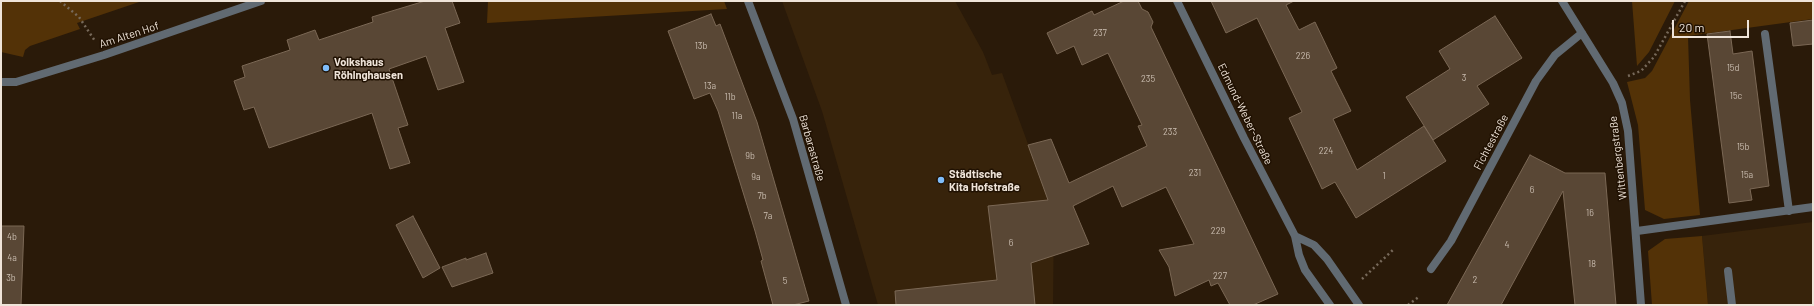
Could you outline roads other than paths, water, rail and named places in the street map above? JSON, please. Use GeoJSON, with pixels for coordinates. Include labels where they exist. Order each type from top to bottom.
{"type":"FeatureCollection","features":[{"type":"Feature","properties":{"kind":"street","name":"Am Alten Hof"},"geometry":{"type":"LineString","coordinates":[[1,82],[16,82],[104,55],[261,1]]}},
{"type":"Feature","properties":{"kind":"street","name":"Barbarastraße"},"geometry":{"type":"LineString","coordinates":[[748,1],[793,119],[846,305]]}},
{"type":"Feature","properties":{"kind":"street","name":"Edmund-Weber-Straße"},"geometry":{"type":"LineString","coordinates":[[1177,1],[1244,138],[1295,236],[1299,254],[1306,270],[1330,305]]}},
{"type":"Feature","properties":{"kind":"street","name":"Wittenbergstraße"},"geometry":{"type":"LineString","coordinates":[[1562,1],[1613,83],[1622,103],[1628,131],[1637,231],[1641,305]]}},
{"type":"Feature","properties":{"kind":"street","name":"Fichtestraße"},"geometry":{"type":"LineString","coordinates":[[1431,269],[1451,241],[1536,81],[1555,55],[1582,33]]}},
{"type":"Feature","properties":{"kind":"street"},"geometry":{"type":"LineString","coordinates":[[1765,34],[1788,211]]}},
{"type":"Feature","properties":{"kind":"street"},"geometry":{"type":"LineString","coordinates":[[1637,231],[1813,208]]}},
{"type":"Feature","properties":{"kind":"street"},"geometry":{"type":"LineString","coordinates":[[1295,236],[1314,245],[1360,305]]}},
{"type":"Feature","properties":{"kind":"street"},"geometry":{"type":"LineString","coordinates":[[1728,271],[1732,305]]}},
{"type":"Feature","properties":{"kind":"place","name":"Volkshaus Röhlnghausen"},"geometry":{"type":"Point","coordinates":[326,68]}},
{"type":"Feature","properties":{"kind":"place","name":"Städtische Kita Hofstraße"},"geometry":{"type":"Point","coordinates":[941,180]}}]}
